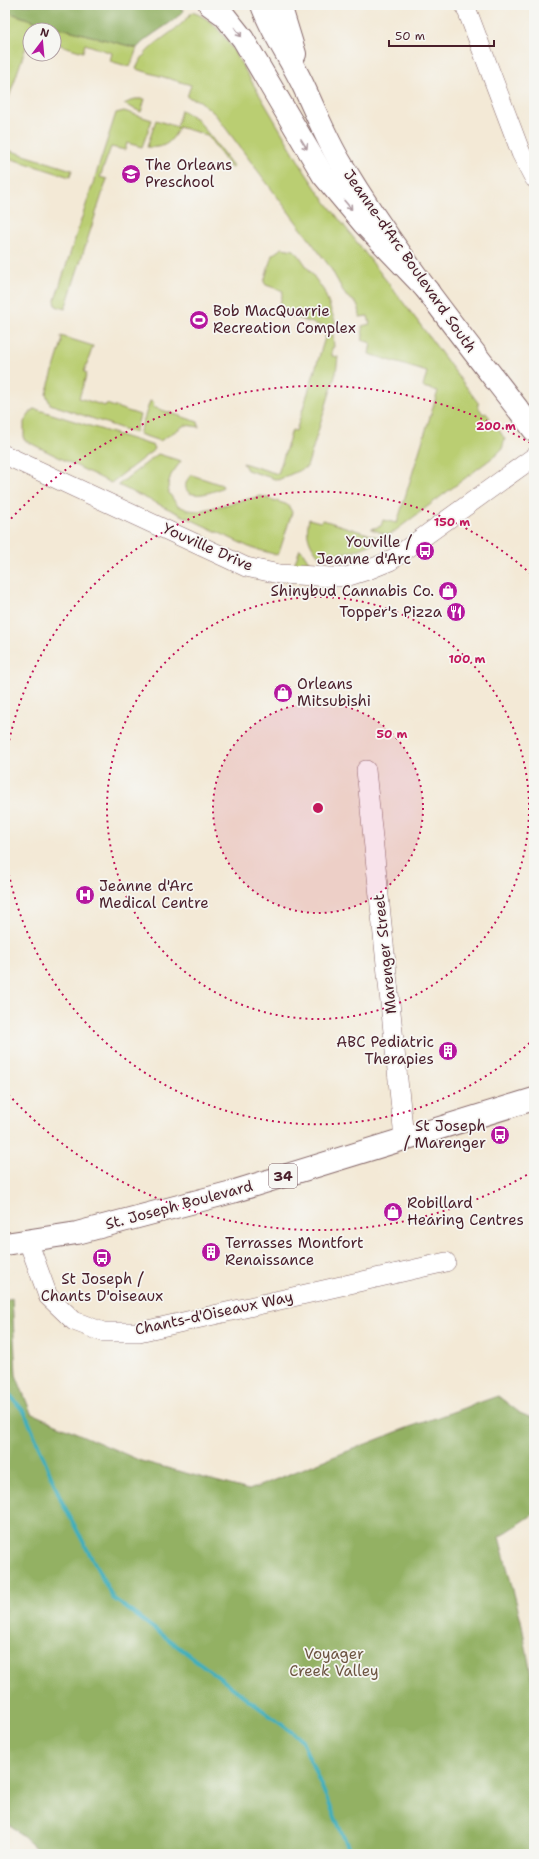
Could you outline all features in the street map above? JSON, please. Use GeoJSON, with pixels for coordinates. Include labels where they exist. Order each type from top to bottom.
{"type":"FeatureCollection","features":[{"type":"Feature","properties":{"kind":"main road"},"geometry":{"type":"LineString","coordinates":[[210,5],[224,15],[243,39],[323,174],[364,224],[428,291]]}},
{"type":"Feature","properties":{"kind":"main road","name":"Jeanne-d'Arc Boulevard South"},"geometry":{"type":"LineString","coordinates":[[262,5],[276,38],[302,82],[341,164],[364,200],[428,291],[534,430]]}},
{"type":"Feature","properties":{"kind":"main road","name":"Jeanne-d'Arc Boulevard South"},"geometry":{"type":"LineString","coordinates":[[280,5],[291,38],[302,82]]}},
{"type":"Feature","properties":{"kind":"main road","name":"St. Joseph Boulevard"},"geometry":{"type":"LineString","coordinates":[[5,1244],[77,1233],[232,1192],[534,1099]]}},
{"type":"Feature","properties":{"kind":"street"},"geometry":{"type":"LineString","coordinates":[[465,5],[521,153],[534,178]]}},
{"type":"Feature","properties":{"kind":"street","name":"Youville Drive"},"geometry":{"type":"LineString","coordinates":[[5,454],[246,567],[279,574],[339,577],[354,575],[390,561],[534,457]]}},
{"type":"Feature","properties":{"kind":"street","name":"Marenger Street"},"geometry":{"type":"LineString","coordinates":[[366,770],[404,1138]]}},
{"type":"Feature","properties":{"kind":"street","name":"Chants-d'Oiseaux Way"},"geometry":{"type":"LineString","coordinates":[[28,1241],[48,1296],[74,1321],[103,1332],[139,1332],[446,1262]]}},
{"type":"Feature","properties":{"kind":"green space"},"geometry":{"type":"Polygon","coordinates":[[[5,5],[179,5],[180,9],[184,10],[179,16],[148,38],[137,48],[62,28],[62,22],[38,22],[5,11],[5,5]]]}},
{"type":"Feature","properties":{"kind":"green space"},"geometry":{"type":"Polygon","coordinates":[[[5,11],[38,22],[22,22],[22,59],[5,109],[5,11]]]}},
{"type":"Feature","properties":{"kind":"green space"},"geometry":{"type":"Polygon","coordinates":[[[192,12],[205,18],[224,36],[319,193],[419,323],[479,404],[477,405],[483,414],[486,413],[490,418],[486,421],[491,429],[496,426],[505,439],[502,449],[496,455],[391,534],[387,535],[371,529],[381,526],[383,520],[397,523],[438,391],[423,387],[427,372],[369,354],[371,343],[362,340],[362,326],[370,324],[368,316],[360,317],[359,308],[355,302],[346,296],[330,267],[215,114],[200,101],[187,97],[191,85],[136,69],[141,59],[147,52],[178,27],[192,12]]]}},
{"type":"Feature","properties":{"kind":"green space"},"geometry":{"type":"Polygon","coordinates":[[[62,28],[137,48],[130,67],[110,61],[112,53],[85,44],[83,52],[62,45],[62,28]]]}},
{"type":"Feature","properties":{"kind":"green space"},"geometry":{"type":"Polygon","coordinates":[[[135,99],[145,99],[141,112],[124,104],[135,99]]]}},
{"type":"Feature","properties":{"kind":"green space"},"geometry":{"type":"Polygon","coordinates":[[[181,110],[197,119],[234,167],[231,168],[207,135],[179,127],[174,137],[163,146],[147,147],[156,120],[177,127],[181,110]]]}},
{"type":"Feature","properties":{"kind":"green space"},"geometry":{"type":"Polygon","coordinates":[[[124,111],[152,120],[142,147],[127,143],[125,150],[111,147],[100,177],[107,179],[65,309],[56,306],[55,300],[116,113],[124,111]]]}},
{"type":"Feature","properties":{"kind":"green space"},"geometry":{"type":"Polygon","coordinates":[[[5,149],[72,170],[70,177],[5,157],[5,149]]]}},
{"type":"Feature","properties":{"kind":"green space"},"geometry":{"type":"Polygon","coordinates":[[[282,248],[294,250],[298,254],[324,291],[336,324],[332,325],[334,347],[332,348],[332,356],[338,357],[336,373],[307,467],[278,480],[247,470],[243,463],[278,474],[292,430],[296,431],[328,328],[278,312],[283,291],[266,285],[264,282],[272,255],[282,248]]]}},
{"type":"Feature","properties":{"kind":"green space"},"geometry":{"type":"Polygon","coordinates":[[[61,336],[93,346],[84,372],[87,373],[79,398],[105,406],[106,404],[140,415],[135,433],[50,404],[46,394],[62,342],[61,336]]]}},
{"type":"Feature","properties":{"kind":"green space"},"geometry":{"type":"Polygon","coordinates":[[[150,401],[154,403],[153,407],[198,422],[199,427],[185,425],[160,441],[139,434],[150,401]]]}},
{"type":"Feature","properties":{"kind":"green space"},"geometry":{"type":"Polygon","coordinates":[[[33,409],[154,446],[155,449],[111,483],[24,440],[24,422],[33,409]]]}},
{"type":"Feature","properties":{"kind":"green space"},"geometry":{"type":"Polygon","coordinates":[[[158,454],[181,461],[171,475],[168,484],[169,493],[177,505],[188,510],[199,511],[261,496],[288,505],[292,512],[277,555],[249,547],[118,485],[158,454]]]}},
{"type":"Feature","properties":{"kind":"green space"},"geometry":{"type":"Polygon","coordinates":[[[192,475],[222,485],[223,487],[213,492],[204,494],[190,493],[187,491],[186,482],[192,475]]]}},
{"type":"Feature","properties":{"kind":"green space"},"geometry":{"type":"Polygon","coordinates":[[[309,519],[320,522],[323,520],[384,539],[355,551],[319,556],[310,543],[307,529],[309,519]]]}},
{"type":"Feature","properties":{"kind":"green space"},"geometry":{"type":"Polygon","coordinates":[[[300,549],[302,551],[311,565],[294,565],[300,549]]]}},
{"type":"Feature","properties":{"kind":"green space","name":"Voyager Creek Valley"},"geometry":{"type":"Polygon","coordinates":[[[12,1298],[16,1375],[31,1413],[141,1461],[249,1490],[404,1429],[498,1396],[520,1413],[534,1419],[534,1514],[499,1537],[521,1620],[534,1691],[534,1854],[42,1854],[5,1820],[5,1300],[12,1298]]]}},
{"type":"Feature","properties":{"kind":"waterway"},"geometry":{"type":"LineString","coordinates":[[5,1389],[25,1413],[62,1502],[113,1598],[301,1739],[351,1854]]}},
{"type":"Feature","properties":{"kind":"place","name":"The Orleans Preschool"},"geometry":{"type":"Point","coordinates":[131,174]}},
{"type":"Feature","properties":{"kind":"place","name":"Bob MacQuarrie Recreation Complex"},"geometry":{"type":"Point","coordinates":[199,320]}},
{"type":"Feature","properties":{"kind":"place","name":"Youville / Jeanne d'Arc"},"geometry":{"type":"Point","coordinates":[425,551]}},
{"type":"Feature","properties":{"kind":"place","name":"Shinybud Cannabis Co."},"geometry":{"type":"Point","coordinates":[448,591]}},
{"type":"Feature","properties":{"kind":"place","name":"Topper's Pizza"},"geometry":{"type":"Point","coordinates":[456,612]}},
{"type":"Feature","properties":{"kind":"place","name":"Orleans Mitsubishi"},"geometry":{"type":"Point","coordinates":[283,693]}},
{"type":"Feature","properties":{"kind":"place","name":"Jeanne d'Arc Medical Centre"},"geometry":{"type":"Point","coordinates":[85,895]}},
{"type":"Feature","properties":{"kind":"place","name":"ABC Pediatric Therapies"},"geometry":{"type":"Point","coordinates":[448,1051]}},
{"type":"Feature","properties":{"kind":"place","name":"St Joseph / Marenger"},"geometry":{"type":"Point","coordinates":[500,1135]}},
{"type":"Feature","properties":{"kind":"place","name":"Robillard Hearing Centres"},"geometry":{"type":"Point","coordinates":[393,1212]}},
{"type":"Feature","properties":{"kind":"place","name":"Terrasses Montfort Renaissance"},"geometry":{"type":"Point","coordinates":[211,1252]}},
{"type":"Feature","properties":{"kind":"place","name":"St Joseph / Chants D'oiseaux"},"geometry":{"type":"Point","coordinates":[102,1258]}}]}
